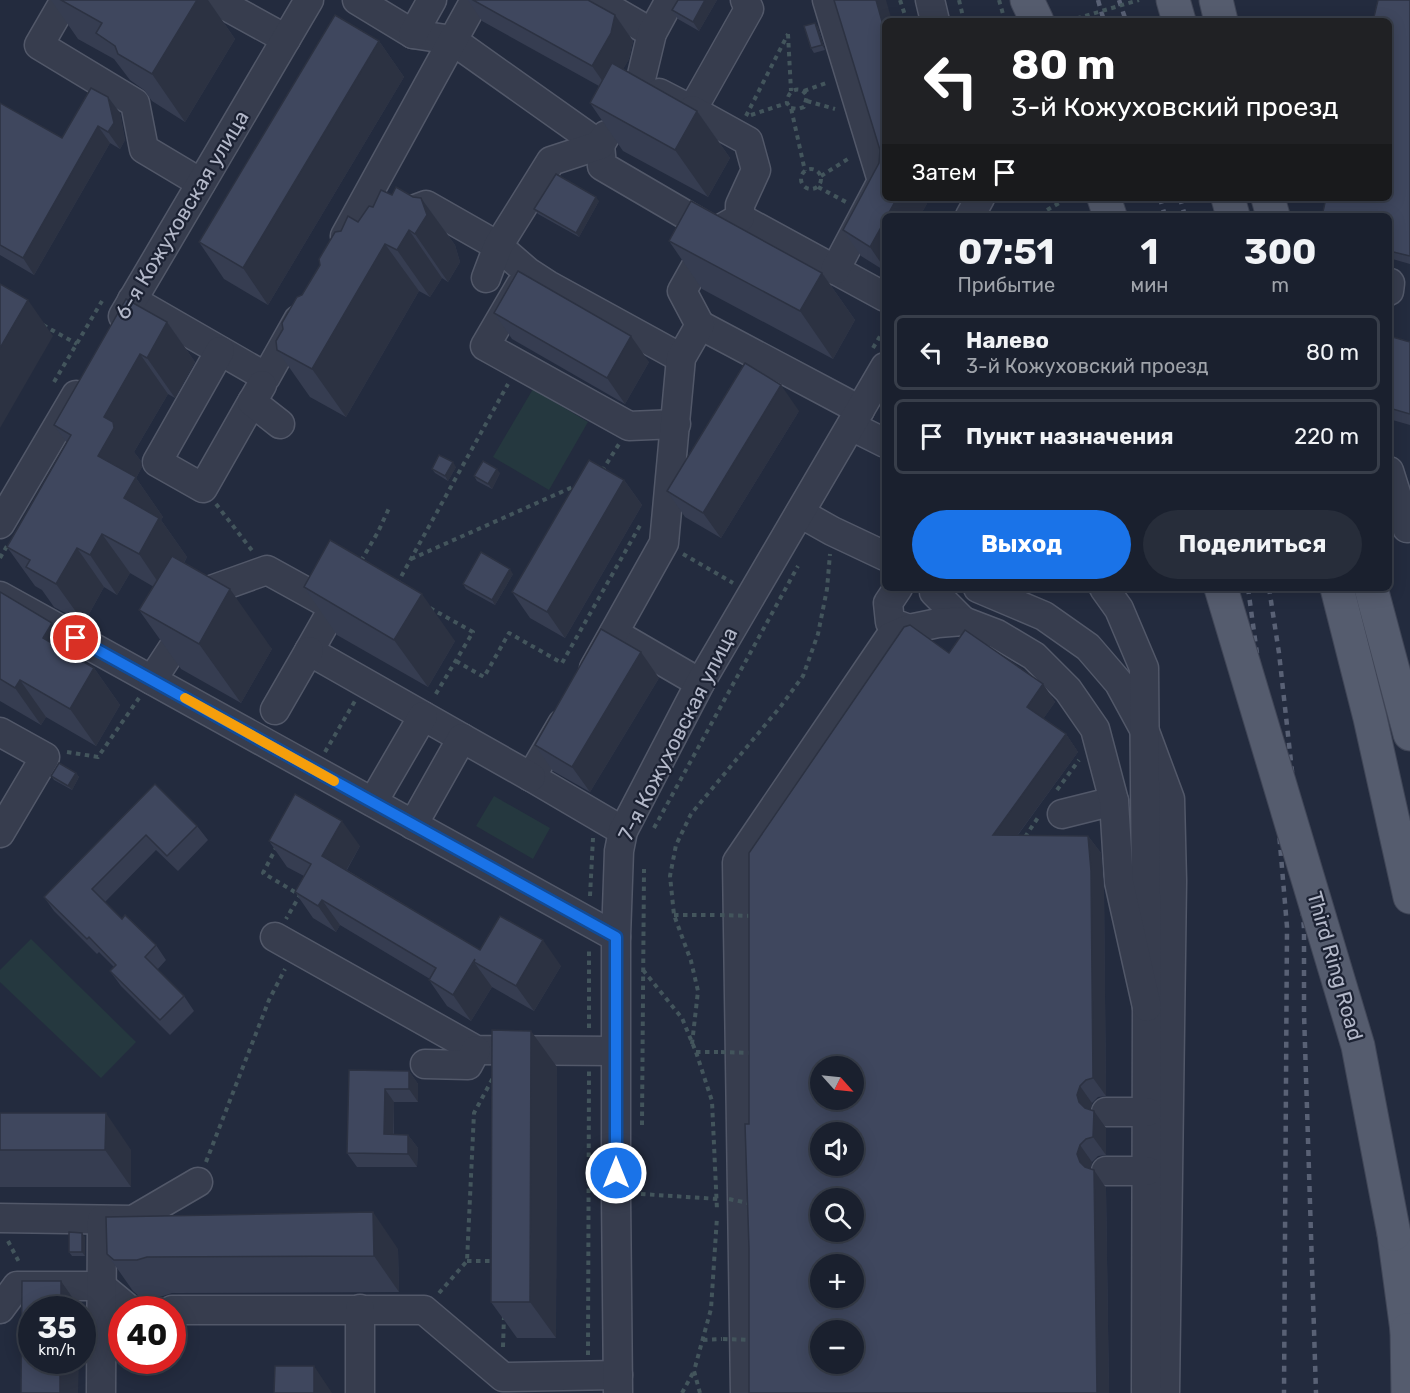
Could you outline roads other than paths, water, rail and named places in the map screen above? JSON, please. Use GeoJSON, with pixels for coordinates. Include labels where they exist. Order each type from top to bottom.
{"type":"FeatureCollection","features":[{"type":"Feature","properties":{"kind":"main road"},"geometry":{"type":"LineString","coordinates":[[1027,0],[1036,18]]}},
{"type":"Feature","properties":{"kind":"main road"},"geometry":{"type":"LineString","coordinates":[[1042,0],[1047,18]]}},
{"type":"Feature","properties":{"kind":"main road"},"geometry":{"type":"LineString","coordinates":[[1173,0],[1178,18]]}},
{"type":"Feature","properties":{"kind":"main road"},"geometry":{"type":"LineString","coordinates":[[1216,0],[1220,18]]}},
{"type":"Feature","properties":{"kind":"main road","name":"Third Ring Road"},"geometry":{"type":"LineString","coordinates":[[1222,591],[1358,1046],[1394,1234],[1410,1353]]}},
{"type":"Feature","properties":{"kind":"main road"},"geometry":{"type":"LineString","coordinates":[[1337,591],[1370,717],[1410,897]]}},
{"type":"Feature","properties":{"kind":"main road"},"geometry":{"type":"LineString","coordinates":[[1372,591],[1410,734]]}},
{"type":"Feature","properties":{"kind":"main road"},"geometry":{"type":"LineString","coordinates":[[1407,1319],[1408,1393]]}},
{"type":"Feature","properties":{"kind":"street"},"geometry":{"type":"LineString","coordinates":[[65,0],[39,45],[135,103],[144,149],[201,183]]}},
{"type":"Feature","properties":{"kind":"street"},"geometry":{"type":"LineString","coordinates":[[215,0],[286,39]]}},
{"type":"Feature","properties":{"kind":"street","name":"6-я Кожуховская улица"},"geometry":{"type":"LineString","coordinates":[[109,339],[309,0]]}},
{"type":"Feature","properties":{"kind":"street"},"geometry":{"type":"LineString","coordinates":[[357,0],[413,34],[452,40],[600,145]]}},
{"type":"Feature","properties":{"kind":"street"},"geometry":{"type":"LineString","coordinates":[[413,34],[432,0]]}},
{"type":"Feature","properties":{"kind":"street"},"geometry":{"type":"LineString","coordinates":[[475,0],[339,246],[426,205],[498,246],[528,272],[681,358]]}},
{"type":"Feature","properties":{"kind":"street"},"geometry":{"type":"LineString","coordinates":[[595,0],[652,33]]}},
{"type":"Feature","properties":{"kind":"street"},"geometry":{"type":"LineString","coordinates":[[670,0],[652,33],[630,98],[600,145],[602,166],[715,232]]}},
{"type":"Feature","properties":{"kind":"street"},"geometry":{"type":"LineString","coordinates":[[692,110],[749,9],[745,0]]}},
{"type":"Feature","properties":{"kind":"street"},"geometry":{"type":"LineString","coordinates":[[827,0],[882,182],[835,270]]}},
{"type":"Feature","properties":{"kind":"street"},"geometry":{"type":"LineString","coordinates":[[930,0],[934,18]]}},
{"type":"Feature","properties":{"kind":"street"},"geometry":{"type":"LineString","coordinates":[[630,98],[692,110],[748,141],[756,170],[740,205],[740,218]]}},
{"type":"Feature","properties":{"kind":"street"},"geometry":{"type":"LineString","coordinates":[[486,278],[498,246],[551,161],[600,145]]}},
{"type":"Feature","properties":{"kind":"street"},"geometry":{"type":"LineString","coordinates":[[740,218],[715,232],[682,291],[700,325],[855,418],[882,440]]}},
{"type":"Feature","properties":{"kind":"street"},"geometry":{"type":"LineString","coordinates":[[740,218],[882,295]]}},
{"type":"Feature","properties":{"kind":"street"},"geometry":{"type":"LineString","coordinates":[[528,272],[485,346],[629,426],[676,424]]}},
{"type":"Feature","properties":{"kind":"street"},"geometry":{"type":"LineString","coordinates":[[219,351],[156,462],[203,488],[311,297]]}},
{"type":"Feature","properties":{"kind":"street"},"geometry":{"type":"LineString","coordinates":[[132,300],[266,377]]}},
{"type":"Feature","properties":{"kind":"street"},"geometry":{"type":"LineString","coordinates":[[531,777],[664,543],[681,358],[700,325]]}},
{"type":"Feature","properties":{"kind":"street","name":"7-я Кожуховская улица"},"geometry":{"type":"LineString","coordinates":[[618,1384],[602,1051],[616,937],[619,851],[624,827],[700,683],[855,418],[877,361]]}},
{"type":"Feature","properties":{"kind":"street"},"geometry":{"type":"LineString","coordinates":[[0,524],[91,369]]}},
{"type":"Feature","properties":{"kind":"street"},"geometry":{"type":"LineString","coordinates":[[252,402],[280,424]]}},
{"type":"Feature","properties":{"kind":"street"},"geometry":{"type":"LineString","coordinates":[[1392,484],[1402,527]]}},
{"type":"Feature","properties":{"kind":"street"},"geometry":{"type":"LineString","coordinates":[[800,513],[882,555]]}},
{"type":"Feature","properties":{"kind":"street"},"geometry":{"type":"LineString","coordinates":[[152,680],[211,590],[267,570],[334,607],[275,710]]}},
{"type":"Feature","properties":{"kind":"street"},"geometry":{"type":"LineString","coordinates":[[896,591],[888,603],[890,622],[909,629]]}},
{"type":"Feature","properties":{"kind":"street"},"geometry":{"type":"LineString","coordinates":[[934,591],[963,621],[997,634],[1034,656],[1068,690],[1095,729],[1114,801],[1119,882],[1147,1007]]}},
{"type":"Feature","properties":{"kind":"street"},"geometry":{"type":"LineString","coordinates":[[985,591],[1044,616],[1088,647],[1119,683],[1144,729],[1170,799],[1172,881],[1156,1312],[1146,1393]]}},
{"type":"Feature","properties":{"kind":"street"},"geometry":{"type":"LineString","coordinates":[[1112,595],[1144,668],[1147,1171],[1156,1312],[1165,1393]]}},
{"type":"Feature","properties":{"kind":"street"},"geometry":{"type":"LineString","coordinates":[[0,596],[616,937]]}},
{"type":"Feature","properties":{"kind":"street"},"geometry":{"type":"LineString","coordinates":[[745,1393],[737,862],[890,637],[909,629],[963,621]]}},
{"type":"Feature","properties":{"kind":"street"},"geometry":{"type":"LineString","coordinates":[[614,633],[700,683]]}},
{"type":"Feature","properties":{"kind":"street"},"geometry":{"type":"LineString","coordinates":[[309,651],[624,827]]}},
{"type":"Feature","properties":{"kind":"street"},"geometry":{"type":"LineString","coordinates":[[373,802],[423,716]]}},
{"type":"Feature","properties":{"kind":"street"},"geometry":{"type":"LineString","coordinates":[[0,732],[45,757],[0,833]]}},
{"type":"Feature","properties":{"kind":"street"},"geometry":{"type":"LineString","coordinates":[[413,825],[462,738]]}},
{"type":"Feature","properties":{"kind":"street"},"geometry":{"type":"LineString","coordinates":[[1062,814],[1114,801]]}},
{"type":"Feature","properties":{"kind":"street"},"geometry":{"type":"LineString","coordinates":[[286,943],[476,1050],[602,1051]]}},
{"type":"Feature","properties":{"kind":"street"},"geometry":{"type":"LineString","coordinates":[[425,1064],[468,1065],[476,1050]]}},
{"type":"Feature","properties":{"kind":"street"},"geometry":{"type":"LineString","coordinates":[[1106,1112],[1147,1112]]}},
{"type":"Feature","properties":{"kind":"street"},"geometry":{"type":"LineString","coordinates":[[1106,1171],[1147,1171]]}},
{"type":"Feature","properties":{"kind":"street"},"geometry":{"type":"LineString","coordinates":[[3,1227],[133,1220],[198,1182]]}},
{"type":"Feature","properties":{"kind":"street"},"geometry":{"type":"LineString","coordinates":[[101,1393],[102,1220]]}},
{"type":"Feature","properties":{"kind":"street"},"geometry":{"type":"LineString","coordinates":[[0,1309],[17,1286],[100,1286],[112,1296]]}},
{"type":"Feature","properties":{"kind":"street"},"geometry":{"type":"LineString","coordinates":[[360,1309],[360,1393]]}},
{"type":"Feature","properties":{"kind":"street"},"geometry":{"type":"LineString","coordinates":[[186,1310],[424,1310],[503,1377],[588,1376],[618,1384]]}},
{"type":"Feature","properties":{"kind":"railway"},"geometry":{"type":"LineString","coordinates":[[1098,0],[1103,18]]}},
{"type":"Feature","properties":{"kind":"railway"},"geometry":{"type":"LineString","coordinates":[[1119,0],[1125,18]]}},
{"type":"Feature","properties":{"kind":"railway"},"geometry":{"type":"LineString","coordinates":[[1161,201],[1164,213]]}},
{"type":"Feature","properties":{"kind":"railway"},"geometry":{"type":"LineString","coordinates":[[1181,201],[1184,213]]}},
{"type":"Feature","properties":{"kind":"railway"},"geometry":{"type":"LineString","coordinates":[[1248,591],[1275,785],[1287,927],[1284,1393]]}},
{"type":"Feature","properties":{"kind":"railway"},"geometry":{"type":"LineString","coordinates":[[1269,591],[1279,653],[1293,780],[1304,929],[1304,1013],[1316,1393]]}}]}
